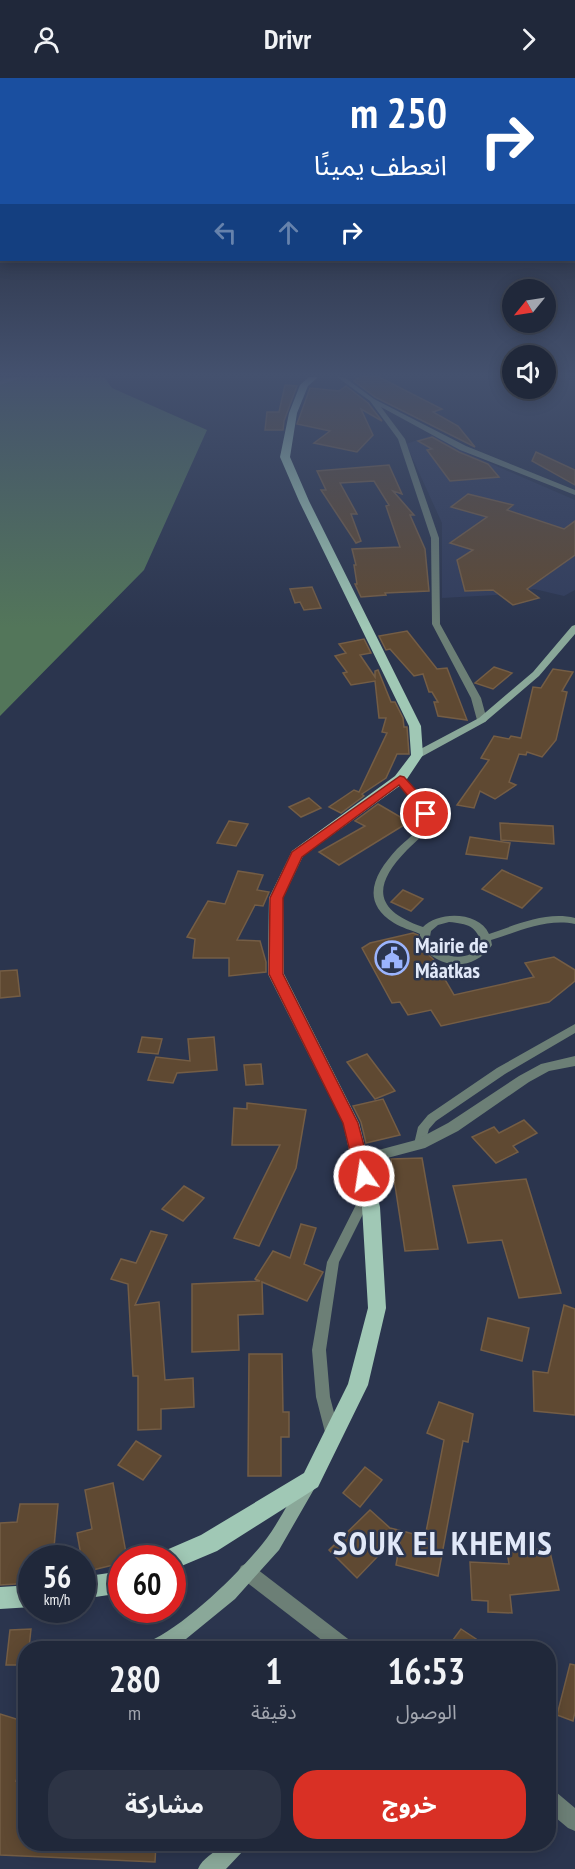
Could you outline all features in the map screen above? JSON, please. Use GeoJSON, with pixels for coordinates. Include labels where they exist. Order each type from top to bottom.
{"type":"FeatureCollection","features":[{"type":"Feature","properties":{"kind":"main road"},"geometry":{"type":"LineString","coordinates":[[186,1553],[209,1543],[311,1480],[358,1386],[376,1308],[371,1207],[361,1160],[351,1123],[276,974],[276,898],[297,854],[400,779],[417,755],[415,726],[304,501],[287,461]]}},
{"type":"Feature","properties":{"kind":"main road"},"geometry":{"type":"LineString","coordinates":[[0,1598],[18,1597]]}},
{"type":"Feature","properties":{"kind":"street"},"geometry":{"type":"LineString","coordinates":[[408,461],[435,538],[436,624],[476,698],[482,720]]}},
{"type":"Feature","properties":{"kind":"street"},"geometry":{"type":"LineString","coordinates":[[494,461],[575,493]]}},
{"type":"Feature","properties":{"kind":"street"},"geometry":{"type":"LineString","coordinates":[[417,755],[482,720],[536,674],[575,628]]}},
{"type":"Feature","properties":{"kind":"street"},"geometry":{"type":"LineString","coordinates":[[361,1160],[420,1144],[453,1127],[524,1079],[546,1067],[575,1061]]}},
{"type":"Feature","properties":{"kind":"street"},"geometry":{"type":"LineString","coordinates":[[170,1641],[230,1593],[273,1544],[311,1480]]}},
{"type":"Feature","properties":{"kind":"street"},"geometry":{"type":"LineString","coordinates":[[247,1572],[337,1641]]}},
{"type":"Feature","properties":{"kind":"street"},"geometry":{"type":"LineString","coordinates":[[556,1805],[575,1821]]}},
{"type":"Feature","properties":{"kind":"street"},"geometry":{"type":"LineString","coordinates":[[208,1869],[230,1851]]}},
{"type":"Feature","properties":{"kind":"lane"},"geometry":{"type":"LineString","coordinates":[[400,779],[419,800],[427,822],[424,828],[401,850],[379,879],[376,894],[395,919],[425,932]]}},
{"type":"Feature","properties":{"kind":"lane"},"geometry":{"type":"LineString","coordinates":[[487,938],[554,918],[567,918],[575,921]]}},
{"type":"Feature","properties":{"kind":"lane"},"geometry":{"type":"LineString","coordinates":[[459,919],[477,926],[487,938],[487,945],[476,957],[456,961],[445,960],[428,950],[424,943],[425,932],[431,924],[439,920],[459,919]]}},
{"type":"Feature","properties":{"kind":"lane"},"geometry":{"type":"LineString","coordinates":[[420,1144],[424,1127],[432,1118],[501,1071],[575,1028]]}},
{"type":"Feature","properties":{"kind":"lane"},"geometry":{"type":"LineString","coordinates":[[333,1436],[323,1397],[319,1350],[333,1262],[368,1192]]}},
{"type":"Feature","properties":{"kind":"shaded area"},"geometry":{"type":"Polygon","coordinates":[[[414,461],[484,461],[575,500],[575,590],[564,596],[534,589],[496,595],[442,598],[442,523],[414,461]]]}},
{"type":"Feature","properties":{"kind":"green space"},"geometry":{"type":"Polygon","coordinates":[[[0,461],[193,461],[144,570],[0,716],[0,461]]]}},
{"type":"Feature","properties":{"kind":"building"},"geometry":{"type":"Polygon","coordinates":[[[435,461],[480,461],[488,464],[499,477],[450,481],[435,461]]]}},
{"type":"Feature","properties":{"kind":"building"},"geometry":{"type":"Polygon","coordinates":[[[532,461],[555,461],[575,470],[575,485],[532,461]]]}},
{"type":"Feature","properties":{"kind":"building"},"geometry":{"type":"Polygon","coordinates":[[[389,465],[402,494],[393,491],[414,515],[410,515],[425,549],[429,591],[385,593],[386,595],[361,597],[355,584],[357,584],[354,565],[356,565],[352,549],[400,547],[386,506],[389,505],[374,481],[340,483],[357,514],[351,514],[361,541],[356,543],[321,490],[326,490],[317,471],[389,465]]]}},
{"type":"Feature","properties":{"kind":"building"},"geometry":{"type":"Polygon","coordinates":[[[468,494],[513,505],[507,510],[564,529],[575,521],[575,555],[527,589],[539,598],[513,605],[493,590],[465,591],[457,560],[473,550],[450,543],[487,517],[451,507],[468,494]]]}},
{"type":"Feature","properties":{"kind":"building"},"geometry":{"type":"Polygon","coordinates":[[[312,587],[321,608],[304,610],[300,602],[295,603],[290,589],[312,587]]]}},
{"type":"Feature","properties":{"kind":"building"},"geometry":{"type":"Polygon","coordinates":[[[407,631],[437,669],[447,668],[467,720],[438,716],[434,702],[438,702],[432,692],[429,692],[423,674],[414,676],[390,649],[386,650],[379,636],[407,631]]]}},
{"type":"Feature","properties":{"kind":"building"},"geometry":{"type":"Polygon","coordinates":[[[364,639],[371,653],[360,655],[375,677],[375,671],[378,670],[391,702],[395,702],[403,718],[404,727],[407,727],[409,754],[397,754],[386,778],[362,794],[364,796],[341,813],[329,807],[354,790],[359,792],[387,733],[382,732],[386,718],[379,718],[375,681],[351,685],[343,673],[347,672],[335,656],[346,653],[339,644],[364,639]]]}},
{"type":"Feature","properties":{"kind":"building"},"geometry":{"type":"Polygon","coordinates":[[[494,667],[512,673],[493,689],[475,683],[494,667]]]}},
{"type":"Feature","properties":{"kind":"building"},"geometry":{"type":"Polygon","coordinates":[[[553,669],[573,672],[562,691],[567,692],[556,740],[542,757],[527,752],[526,755],[519,754],[509,782],[516,785],[495,799],[480,791],[474,808],[457,805],[489,760],[481,758],[494,736],[509,739],[511,736],[521,738],[533,687],[541,688],[553,669]]]}},
{"type":"Feature","properties":{"kind":"building"},"geometry":{"type":"Polygon","coordinates":[[[309,798],[321,808],[301,817],[289,807],[309,798]]]}},
{"type":"Feature","properties":{"kind":"building"},"geometry":{"type":"Polygon","coordinates":[[[378,804],[409,822],[339,865],[319,852],[365,826],[355,821],[378,804]]]}},
{"type":"Feature","properties":{"kind":"building"},"geometry":{"type":"Polygon","coordinates":[[[229,821],[248,824],[236,846],[217,843],[229,821]]]}},
{"type":"Feature","properties":{"kind":"building"},"geometry":{"type":"Polygon","coordinates":[[[500,823],[553,826],[554,844],[501,840],[500,823]]]}},
{"type":"Feature","properties":{"kind":"building"},"geometry":{"type":"Polygon","coordinates":[[[470,837],[510,843],[507,859],[466,854],[470,837]]]}},
{"type":"Feature","properties":{"kind":"building"},"geometry":{"type":"Polygon","coordinates":[[[502,870],[542,888],[522,908],[482,889],[502,870]]]}},
{"type":"Feature","properties":{"kind":"building"},"geometry":{"type":"Polygon","coordinates":[[[238,871],[263,875],[257,890],[269,892],[263,906],[255,905],[237,940],[260,941],[266,962],[266,972],[229,976],[229,958],[193,958],[195,939],[187,937],[208,901],[225,904],[238,871]]]}},
{"type":"Feature","properties":{"kind":"building"},"geometry":{"type":"Polygon","coordinates":[[[403,890],[423,899],[411,911],[391,902],[403,890]]]}},
{"type":"Feature","properties":{"kind":"building"},"geometry":{"type":"Polygon","coordinates":[[[413,933],[418,935],[417,944],[433,959],[454,995],[534,977],[525,963],[554,957],[575,970],[575,981],[549,1002],[441,1026],[431,1010],[408,1015],[400,1002],[392,1003],[362,948],[370,943],[413,933]]]}},
{"type":"Feature","properties":{"kind":"building"},"geometry":{"type":"Polygon","coordinates":[[[17,970],[20,996],[0,998],[0,971],[17,970]]]}},
{"type":"Feature","properties":{"kind":"building"},"geometry":{"type":"Polygon","coordinates":[[[142,1037],[162,1039],[158,1054],[138,1052],[142,1037]]]}},
{"type":"Feature","properties":{"kind":"building"},"geometry":{"type":"Polygon","coordinates":[[[214,1037],[217,1070],[177,1073],[173,1083],[148,1080],[156,1057],[190,1061],[188,1039],[214,1037]]]}},
{"type":"Feature","properties":{"kind":"building"},"geometry":{"type":"Polygon","coordinates":[[[367,1054],[395,1091],[375,1099],[347,1062],[367,1054]]]}},
{"type":"Feature","properties":{"kind":"building"},"geometry":{"type":"Polygon","coordinates":[[[261,1064],[263,1084],[246,1085],[244,1065],[261,1064]]]}},
{"type":"Feature","properties":{"kind":"building"},"geometry":{"type":"Polygon","coordinates":[[[383,1099],[400,1135],[366,1143],[361,1122],[353,1106],[383,1099]]]}},
{"type":"Feature","properties":{"kind":"building"},"geometry":{"type":"Polygon","coordinates":[[[247,1103],[306,1110],[296,1168],[259,1246],[234,1238],[280,1145],[232,1145],[234,1108],[247,1109],[247,1103]]]}},
{"type":"Feature","properties":{"kind":"building"},"geometry":{"type":"Polygon","coordinates":[[[524,1120],[537,1133],[513,1146],[518,1152],[496,1163],[472,1137],[494,1127],[499,1133],[524,1120]]]}},
{"type":"Feature","properties":{"kind":"building"},"geometry":{"type":"Polygon","coordinates":[[[422,1158],[438,1249],[405,1251],[391,1159],[422,1158]]]}},
{"type":"Feature","properties":{"kind":"building"},"geometry":{"type":"Polygon","coordinates":[[[526,1179],[561,1293],[519,1298],[502,1240],[468,1243],[453,1186],[526,1179]]]}},
{"type":"Feature","properties":{"kind":"building"},"geometry":{"type":"Polygon","coordinates":[[[184,1186],[204,1198],[183,1221],[162,1209],[184,1186]]]}},
{"type":"Feature","properties":{"kind":"building"},"geometry":{"type":"Polygon","coordinates":[[[301,1224],[316,1228],[304,1264],[323,1272],[307,1301],[262,1282],[263,1314],[238,1315],[239,1350],[192,1352],[192,1284],[260,1281],[255,1279],[273,1251],[290,1258],[301,1224]]]}},
{"type":"Feature","properties":{"kind":"building"},"geometry":{"type":"Polygon","coordinates":[[[151,1231],[167,1235],[135,1305],[159,1302],[165,1380],[193,1378],[194,1407],[161,1409],[161,1429],[138,1430],[138,1376],[133,1376],[128,1284],[111,1279],[121,1259],[136,1263],[151,1231]]]}},
{"type":"Feature","properties":{"kind":"building"},"geometry":{"type":"Polygon","coordinates":[[[564,1305],[575,1309],[575,1415],[534,1411],[533,1371],[548,1373],[564,1305]]]}},
{"type":"Feature","properties":{"kind":"building"},"geometry":{"type":"Polygon","coordinates":[[[488,1318],[529,1328],[522,1361],[481,1350],[488,1318]]]}},
{"type":"Feature","properties":{"kind":"building"},"geometry":{"type":"Polygon","coordinates":[[[249,1354],[282,1354],[283,1412],[289,1412],[289,1437],[281,1437],[281,1476],[248,1476],[249,1354]]]}},
{"type":"Feature","properties":{"kind":"building"},"geometry":{"type":"Polygon","coordinates":[[[439,1402],[473,1414],[468,1442],[463,1441],[438,1576],[396,1565],[402,1531],[425,1537],[444,1440],[427,1433],[439,1402]]]}},
{"type":"Feature","properties":{"kind":"building"},"geometry":{"type":"Polygon","coordinates":[[[136,1441],[161,1456],[143,1480],[118,1465],[136,1441]]]}},
{"type":"Feature","properties":{"kind":"building"},"geometry":{"type":"Polygon","coordinates":[[[365,1467],[382,1480],[360,1507],[343,1493],[365,1467]]]}},
{"type":"Feature","properties":{"kind":"building"},"geometry":{"type":"Polygon","coordinates":[[[113,1483],[125,1545],[108,1545],[108,1566],[96,1569],[96,1545],[79,1545],[77,1533],[92,1529],[85,1490],[113,1483]]]}},
{"type":"Feature","properties":{"kind":"building"},"geometry":{"type":"Polygon","coordinates":[[[20,1504],[58,1504],[54,1545],[18,1545],[18,1584],[0,1585],[0,1523],[17,1522],[20,1504]]]}},
{"type":"Feature","properties":{"kind":"building"},"geometry":{"type":"Polygon","coordinates":[[[370,1510],[390,1528],[402,1531],[357,1578],[329,1550],[370,1510]]]}},
{"type":"Feature","properties":{"kind":"building"},"geometry":{"type":"Polygon","coordinates":[[[549,1548],[559,1590],[510,1595],[512,1613],[488,1612],[488,1601],[472,1600],[470,1562],[509,1564],[507,1552],[549,1548]]]}},
{"type":"Feature","properties":{"kind":"building"},"geometry":{"type":"Polygon","coordinates":[[[31,1629],[30,1641],[18,1641],[18,1665],[6,1665],[10,1630],[31,1629]]]}},
{"type":"Feature","properties":{"kind":"building"},"geometry":{"type":"Polygon","coordinates":[[[461,1629],[476,1639],[474,1641],[452,1641],[461,1629]]]}},
{"type":"Feature","properties":{"kind":"building"},"geometry":{"type":"Polygon","coordinates":[[[570,1664],[575,1665],[573,1721],[557,1715],[570,1664]]]}},
{"type":"Feature","properties":{"kind":"building"},"geometry":{"type":"Polygon","coordinates":[[[0,1714],[18,1720],[18,1776],[16,1781],[18,1781],[18,1851],[156,1851],[155,1862],[0,1855],[0,1714]]]}},
{"type":"Feature","properties":{"kind":"place","name":"Mairie de Mâatkas"},"geometry":{"type":"Point","coordinates":[392,958]}},
{"type":"Feature","properties":{"kind":"district","name":"SOUK EL KHEMIS"},"geometry":{"type":"Point","coordinates":[443,1542]}},
{"type":"Feature","properties":{"kind":"route"},"geometry":{"type":"LineString","coordinates":[[364,1176],[351,1123],[276,974],[276,898],[297,854],[400,779],[419,800],[426,814]]}}]}
